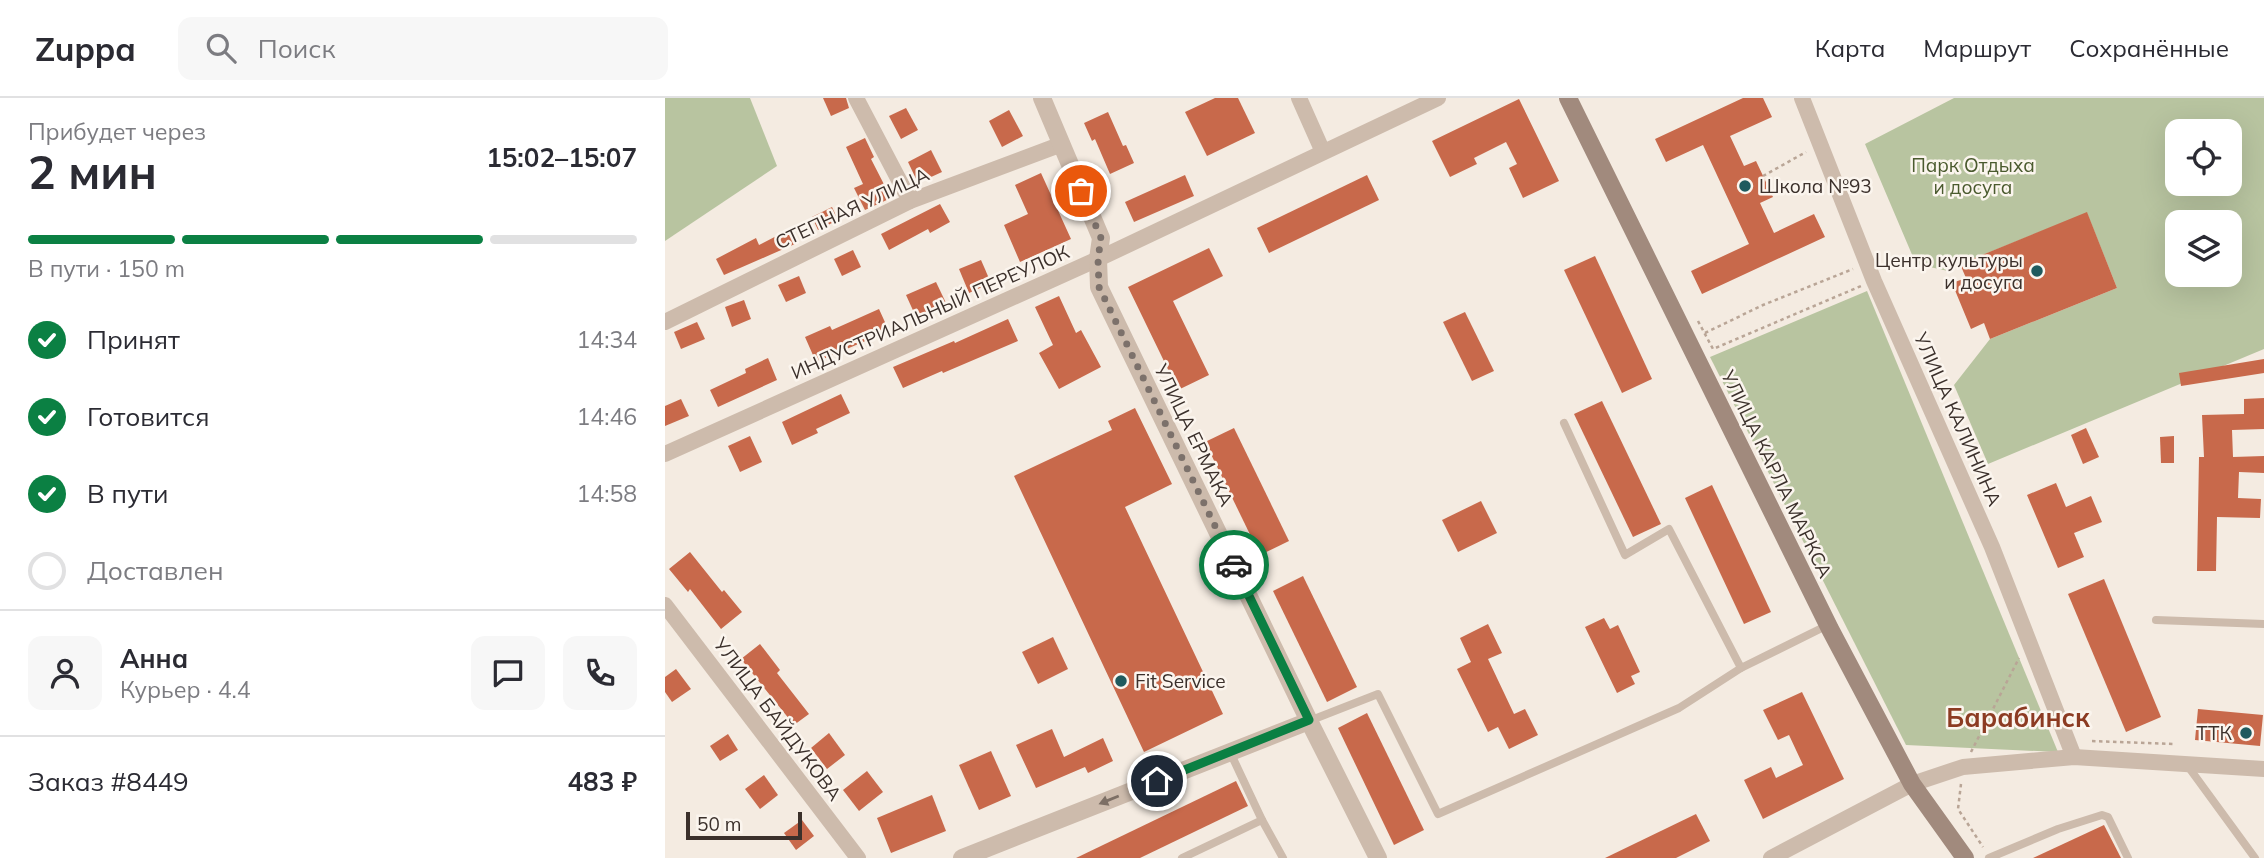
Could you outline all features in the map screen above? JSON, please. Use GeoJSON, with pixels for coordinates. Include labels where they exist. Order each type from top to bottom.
{"type":"FeatureCollection","features":[{"type":"Feature","properties":{"kind":"main road","name":"УЛИЦА КАРЛА МАРКСА"},"geometry":{"type":"LineString","coordinates":[[1568,98],[1828,625],[1912,783],[1965,858]]}},
{"type":"Feature","properties":{"kind":"street"},"geometry":{"type":"LineString","coordinates":[[856,98],[910,201]]}},
{"type":"Feature","properties":{"kind":"street","name":"УЛИЦА ЕРМАКА"},"geometry":{"type":"LineString","coordinates":[[1042,98],[1101,238],[1098,259],[1099,287],[1378,858]]}},
{"type":"Feature","properties":{"kind":"street"},"geometry":{"type":"LineString","coordinates":[[1300,98],[1323,152]]}},
{"type":"Feature","properties":{"kind":"street","name":"ИНДУСТРИАЛЬНЫЙ ПЕРЕУЛОК"},"geometry":{"type":"LineString","coordinates":[[665,454],[1098,259],[1439,98]]}},
{"type":"Feature","properties":{"kind":"street","name":"УЛИЦА КАЛИНИНА"},"geometry":{"type":"LineString","coordinates":[[1802,98],[1874,281],[1992,547],[2071,750]]}},
{"type":"Feature","properties":{"kind":"street","name":"СТЕПНАЯ УЛИЦА"},"geometry":{"type":"LineString","coordinates":[[665,322],[910,201],[1062,144]]}},
{"type":"Feature","properties":{"kind":"street","name":"УЛИЦА БАЙДУКОВА"},"geometry":{"type":"LineString","coordinates":[[665,605],[858,858]]}},
{"type":"Feature","properties":{"kind":"street"},"geometry":{"type":"LineString","coordinates":[[962,858],[1309,720]]}},
{"type":"Feature","properties":{"kind":"street"},"geometry":{"type":"LineString","coordinates":[[1771,858],[1912,783],[1963,766],[2071,750],[2187,765],[2264,769]]}},
{"type":"Feature","properties":{"kind":"lane"},"geometry":{"type":"LineString","coordinates":[[1564,423],[1625,555],[1669,529],[1741,668]]}},
{"type":"Feature","properties":{"kind":"lane"},"geometry":{"type":"LineString","coordinates":[[2156,620],[2264,624]]}},
{"type":"Feature","properties":{"kind":"lane"},"geometry":{"type":"LineString","coordinates":[[1309,720],[1378,694],[1438,814],[1679,708],[1741,668],[1828,625]]}},
{"type":"Feature","properties":{"kind":"lane"},"geometry":{"type":"LineString","coordinates":[[1230,752],[1283,858]]}},
{"type":"Feature","properties":{"kind":"lane"},"geometry":{"type":"LineString","coordinates":[[2187,765],[2255,858]]}},
{"type":"Feature","properties":{"kind":"lane"},"geometry":{"type":"LineString","coordinates":[[1990,858],[2058,829],[2102,815],[2108,817],[2128,858]]}},
{"type":"Feature","properties":{"kind":"lane"},"geometry":{"type":"LineString","coordinates":[[1181,858],[1262,820]]}},
{"type":"Feature","properties":{"kind":"path"},"geometry":{"type":"LineString","coordinates":[[1763,176],[1820,144]]}},
{"type":"Feature","properties":{"kind":"path"},"geometry":{"type":"LineString","coordinates":[[1705,333],[1763,305],[1867,263]]}},
{"type":"Feature","properties":{"kind":"path"},"geometry":{"type":"LineString","coordinates":[[1713,349],[1874,281]]}},
{"type":"Feature","properties":{"kind":"path"},"geometry":{"type":"LineString","coordinates":[[1990,858],[1958,809],[1963,766],[2029,640]]}},
{"type":"Feature","properties":{"kind":"path"},"geometry":{"type":"LineString","coordinates":[[2071,750],[2098,741],[2175,744]]}},
{"type":"Feature","properties":{"kind":"green space"},"geometry":{"type":"Polygon","coordinates":[[[665,98],[750,98],[777,166],[665,241],[665,98]]]}},
{"type":"Feature","properties":{"kind":"green space","name":"Парк Отдыха и досуга"},"geometry":{"type":"Polygon","coordinates":[[[1954,98],[2264,98],[2264,349],[1988,464],[1954,385],[1990,339],[2117,288],[2087,213],[1948,271],[1916,264],[1865,144],[1954,98]]]}},
{"type":"Feature","properties":{"kind":"green space"},"geometry":{"type":"Polygon","coordinates":[[[1867,291],[2058,752],[1906,745],[1710,357],[1867,291]]]}},
{"type":"Feature","properties":{"kind":"building"},"geometry":{"type":"Polygon","coordinates":[[[823,98],[846,98],[849,108],[831,116],[823,98]]]}},
{"type":"Feature","properties":{"kind":"building"},"geometry":{"type":"Polygon","coordinates":[[[1215,98],[1238,98],[1255,133],[1207,156],[1185,112],[1215,98]]]}},
{"type":"Feature","properties":{"kind":"building","name":"Школа №93"},"geometry":{"type":"Polygon","coordinates":[[[1743,98],[1763,98],[1772,117],[1730,136],[1744,166],[1756,161],[1773,197],[1760,203],[1774,233],[1814,214],[1825,237],[1702,294],[1691,271],[1749,244],[1703,145],[1666,162],[1655,139],[1743,98]]]}},
{"type":"Feature","properties":{"kind":"building"},"geometry":{"type":"Polygon","coordinates":[[[1519,99],[1559,181],[1523,198],[1509,168],[1517,164],[1506,142],[1474,158],[1477,164],[1450,177],[1432,141],[1519,99]]]}},
{"type":"Feature","properties":{"kind":"building"},"geometry":{"type":"Polygon","coordinates":[[[906,108],[918,130],[901,139],[889,116],[906,108]]]}},
{"type":"Feature","properties":{"kind":"building"},"geometry":{"type":"Polygon","coordinates":[[[1009,110],[1023,136],[1002,147],[989,121],[1009,110]]]}},
{"type":"Feature","properties":{"kind":"building"},"geometry":{"type":"Polygon","coordinates":[[[1108,112],[1134,163],[1110,174],[1095,139],[1092,141],[1084,123],[1108,112]]]}},
{"type":"Feature","properties":{"kind":"building"},"geometry":{"type":"Polygon","coordinates":[[[865,138],[874,157],[871,159],[891,198],[865,210],[854,188],[863,184],[846,147],[865,138]]]}},
{"type":"Feature","properties":{"kind":"building"},"geometry":{"type":"Polygon","coordinates":[[[931,150],[942,172],[918,183],[908,162],[931,150]]]}},
{"type":"Feature","properties":{"kind":"building"},"geometry":{"type":"Polygon","coordinates":[[[1041,173],[1071,239],[1020,262],[1004,225],[1028,214],[1015,185],[1041,173]]]}},
{"type":"Feature","properties":{"kind":"building"},"geometry":{"type":"Polygon","coordinates":[[[1185,175],[1194,196],[1134,222],[1125,202],[1185,175]]]}},
{"type":"Feature","properties":{"kind":"building"},"geometry":{"type":"Polygon","coordinates":[[[1367,175],[1379,200],[1269,253],[1257,228],[1367,175]]]}},
{"type":"Feature","properties":{"kind":"building"},"geometry":{"type":"Polygon","coordinates":[[[940,204],[950,222],[930,233],[928,229],[889,250],[881,234],[940,204]]]}},
{"type":"Feature","properties":{"kind":"building"},"geometry":{"type":"Polygon","coordinates":[[[832,207],[838,220],[818,230],[812,217],[832,207]]]}},
{"type":"Feature","properties":{"kind":"building","name":"Центр культуры и досуга"},"geometry":{"type":"Polygon","coordinates":[[[2087,212],[2117,288],[1990,339],[1984,323],[1971,329],[1952,283],[1966,278],[1960,264],[2087,212]]]}},
{"type":"Feature","properties":{"kind":"building"},"geometry":{"type":"Polygon","coordinates":[[[788,230],[795,244],[724,275],[716,259],[756,238],[759,245],[788,230]]]}},
{"type":"Feature","properties":{"kind":"building"},"geometry":{"type":"Polygon","coordinates":[[[1209,248],[1223,276],[1173,301],[1209,375],[1178,390],[1128,287],[1209,248]]]}},
{"type":"Feature","properties":{"kind":"building"},"geometry":{"type":"Polygon","coordinates":[[[853,250],[861,267],[842,276],[834,259],[853,250]]]}},
{"type":"Feature","properties":{"kind":"building"},"geometry":{"type":"Polygon","coordinates":[[[1595,256],[1652,379],[1622,393],[1564,270],[1595,256]]]}},
{"type":"Feature","properties":{"kind":"building"},"geometry":{"type":"Polygon","coordinates":[[[981,260],[991,283],[969,293],[959,269],[981,260]]]}},
{"type":"Feature","properties":{"kind":"building"},"geometry":{"type":"Polygon","coordinates":[[[799,276],[806,293],[786,302],[778,285],[799,276]]]}},
{"type":"Feature","properties":{"kind":"building"},"geometry":{"type":"Polygon","coordinates":[[[936,282],[946,303],[916,317],[906,295],[936,282]]]}},
{"type":"Feature","properties":{"kind":"building"},"geometry":{"type":"Polygon","coordinates":[[[1059,296],[1076,333],[1081,330],[1101,367],[1059,389],[1039,353],[1053,345],[1035,307],[1059,296]]]}},
{"type":"Feature","properties":{"kind":"building"},"geometry":{"type":"Polygon","coordinates":[[[744,300],[751,319],[732,327],[725,307],[744,300]]]}},
{"type":"Feature","properties":{"kind":"building"},"geometry":{"type":"Polygon","coordinates":[[[879,309],[889,331],[816,362],[805,337],[830,326],[832,330],[879,309]]]}},
{"type":"Feature","properties":{"kind":"building"},"geometry":{"type":"Polygon","coordinates":[[[1465,312],[1494,371],[1472,381],[1443,322],[1465,312]]]}},
{"type":"Feature","properties":{"kind":"building"},"geometry":{"type":"Polygon","coordinates":[[[1008,319],[1018,341],[903,388],[893,367],[1008,319]]]}},
{"type":"Feature","properties":{"kind":"building"},"geometry":{"type":"Polygon","coordinates":[[[697,322],[705,339],[681,349],[674,332],[697,322]]]}},
{"type":"Feature","properties":{"kind":"building"},"geometry":{"type":"Polygon","coordinates":[[[768,358],[777,380],[718,407],[710,390],[746,373],[745,369],[768,358]]]}},
{"type":"Feature","properties":{"kind":"building"},"geometry":{"type":"Polygon","coordinates":[[[2264,359],[2264,373],[2181,386],[2179,373],[2264,359]]]}},
{"type":"Feature","properties":{"kind":"building"},"geometry":{"type":"Polygon","coordinates":[[[841,394],[850,413],[816,429],[818,433],[792,445],[782,422],[841,394]]]}},
{"type":"Feature","properties":{"kind":"building"},"geometry":{"type":"Polygon","coordinates":[[[2264,398],[2264,429],[2232,430],[2233,457],[2264,456],[2264,473],[2239,472],[2238,498],[2261,499],[2260,518],[2217,517],[2216,571],[2197,571],[2199,457],[2204,457],[2202,415],[2244,414],[2244,399],[2264,398]]]}},
{"type":"Feature","properties":{"kind":"building"},"geometry":{"type":"Polygon","coordinates":[[[681,399],[689,416],[665,426],[665,406],[681,399]]]}},
{"type":"Feature","properties":{"kind":"building"},"geometry":{"type":"Polygon","coordinates":[[[1602,401],[1661,524],[1633,537],[1574,414],[1602,401]]]}},
{"type":"Feature","properties":{"kind":"building"},"geometry":{"type":"Polygon","coordinates":[[[1135,408],[1172,484],[1125,507],[1223,714],[1144,752],[1014,476],[1112,430],[1108,421],[1135,408]]]}},
{"type":"Feature","properties":{"kind":"building"},"geometry":{"type":"Polygon","coordinates":[[[1234,428],[1289,541],[1260,555],[1205,442],[1234,428]]]}},
{"type":"Feature","properties":{"kind":"building"},"geometry":{"type":"Polygon","coordinates":[[[2086,428],[2099,457],[2083,464],[2071,435],[2086,428]]]}},
{"type":"Feature","properties":{"kind":"building"},"geometry":{"type":"Polygon","coordinates":[[[750,436],[762,462],[740,472],[728,446],[750,436]]]}},
{"type":"Feature","properties":{"kind":"building"},"geometry":{"type":"Polygon","coordinates":[[[2174,436],[2174,463],[2161,463],[2160,437],[2174,436]]]}},
{"type":"Feature","properties":{"kind":"building"},"geometry":{"type":"Polygon","coordinates":[[[2056,483],[2066,507],[2091,496],[2102,522],[2074,533],[2084,557],[2058,568],[2027,495],[2056,483]]]}},
{"type":"Feature","properties":{"kind":"building"},"geometry":{"type":"Polygon","coordinates":[[[1712,485],[1771,612],[1744,624],[1685,498],[1712,485]]]}},
{"type":"Feature","properties":{"kind":"building"},"geometry":{"type":"Polygon","coordinates":[[[1481,501],[1497,533],[1458,552],[1442,520],[1481,501]]]}},
{"type":"Feature","properties":{"kind":"building"},"geometry":{"type":"Polygon","coordinates":[[[690,552],[742,612],[721,629],[690,589],[688,592],[669,569],[690,552]]]}},
{"type":"Feature","properties":{"kind":"building"},"geometry":{"type":"Polygon","coordinates":[[[1303,576],[1357,687],[1327,702],[1273,591],[1303,576]]]}},
{"type":"Feature","properties":{"kind":"building"},"geometry":{"type":"Polygon","coordinates":[[[2104,579],[2161,717],[2126,732],[2068,594],[2104,579]]]}},
{"type":"Feature","properties":{"kind":"building"},"geometry":{"type":"Polygon","coordinates":[[[1604,618],[1610,629],[1618,625],[1640,672],[1631,676],[1635,684],[1617,693],[1585,627],[1604,618]]]}},
{"type":"Feature","properties":{"kind":"building"},"geometry":{"type":"Polygon","coordinates":[[[1488,624],[1502,653],[1488,659],[1514,714],[1525,709],[1538,735],[1509,749],[1498,727],[1488,732],[1457,669],[1471,662],[1460,638],[1488,624]]]}},
{"type":"Feature","properties":{"kind":"building"},"geometry":{"type":"Polygon","coordinates":[[[1053,637],[1068,669],[1038,684],[1022,652],[1053,637]]]}},
{"type":"Feature","properties":{"kind":"building"},"geometry":{"type":"Polygon","coordinates":[[[760,644],[780,670],[777,673],[809,714],[794,725],[741,659],[760,644]]]}},
{"type":"Feature","properties":{"kind":"building"},"geometry":{"type":"Polygon","coordinates":[[[676,669],[691,689],[672,702],[665,692],[665,677],[676,669]]]}},
{"type":"Feature","properties":{"kind":"building"},"geometry":{"type":"Polygon","coordinates":[[[1802,692],[1844,779],[1763,819],[1744,780],[1771,767],[1776,778],[1803,765],[1789,735],[1778,740],[1763,710],[1802,692]]]}},
{"type":"Feature","properties":{"kind":"building"},"geometry":{"type":"Polygon","coordinates":[[[2198,709],[2263,715],[2260,746],[2195,740],[2198,709]]]}},
{"type":"Feature","properties":{"kind":"building"},"geometry":{"type":"Polygon","coordinates":[[[1367,713],[1424,830],[1394,845],[1338,728],[1367,713]]]}},
{"type":"Feature","properties":{"kind":"building"},"geometry":{"type":"Polygon","coordinates":[[[1052,729],[1064,757],[1103,738],[1113,761],[1088,773],[1085,767],[1036,788],[1016,745],[1052,729]]]}},
{"type":"Feature","properties":{"kind":"building"},"geometry":{"type":"Polygon","coordinates":[[[829,733],[845,755],[827,769],[811,748],[829,733]]]}},
{"type":"Feature","properties":{"kind":"building"},"geometry":{"type":"Polygon","coordinates":[[[728,734],[738,750],[720,761],[710,746],[728,734]]]}},
{"type":"Feature","properties":{"kind":"building"},"geometry":{"type":"Polygon","coordinates":[[[991,751],[1011,796],[979,810],[959,765],[991,751]]]}},
{"type":"Feature","properties":{"kind":"building"},"geometry":{"type":"Polygon","coordinates":[[[867,771],[883,792],[859,811],[843,790],[867,771]]]}},
{"type":"Feature","properties":{"kind":"building"},"geometry":{"type":"Polygon","coordinates":[[[764,775],[778,795],[760,809],[745,789],[764,775]]]}},
{"type":"Feature","properties":{"kind":"building"},"geometry":{"type":"Polygon","coordinates":[[[1236,781],[1248,806],[1140,858],[1076,858],[1236,781]]]}},
{"type":"Feature","properties":{"kind":"building"},"geometry":{"type":"Polygon","coordinates":[[[932,795],[946,831],[891,853],[877,818],[932,795]]]}},
{"type":"Feature","properties":{"kind":"building"},"geometry":{"type":"Polygon","coordinates":[[[1696,814],[1710,841],[1676,858],[1605,858],[1696,814]]]}},
{"type":"Feature","properties":{"kind":"building"},"geometry":{"type":"Polygon","coordinates":[[[802,820],[814,836],[796,850],[784,833],[802,820]]]}},
{"type":"Feature","properties":{"kind":"building"},"geometry":{"type":"Polygon","coordinates":[[[2104,825],[2121,858],[2033,858],[2104,825]]]}},
{"type":"Feature","properties":{"kind":"way so far"},"geometry":{"type":"LineString","coordinates":[[1081,191],[1101,238],[1098,259],[1099,287],[1234,565]]}},
{"type":"Feature","properties":{"kind":"place","name":"Школа №93"},"geometry":{"type":"Point","coordinates":[1745,186]}},
{"type":"Feature","properties":{"kind":"place","name":"Центр культуры и досуга"},"geometry":{"type":"Point","coordinates":[2037,271]}},
{"type":"Feature","properties":{"kind":"place","name":"Fit Service"},"geometry":{"type":"Point","coordinates":[1121,681]}},
{"type":"Feature","properties":{"kind":"place","name":"ТТК"},"geometry":{"type":"Point","coordinates":[2246,733]}},
{"type":"Feature","properties":{"kind":"district","name":"Барабинск"},"geometry":{"type":"Point","coordinates":[2018,718]}},
{"type":"Feature","properties":{"kind":"route"},"geometry":{"type":"LineString","coordinates":[[1157,781],[1309,720],[1234,565]]}}]}
